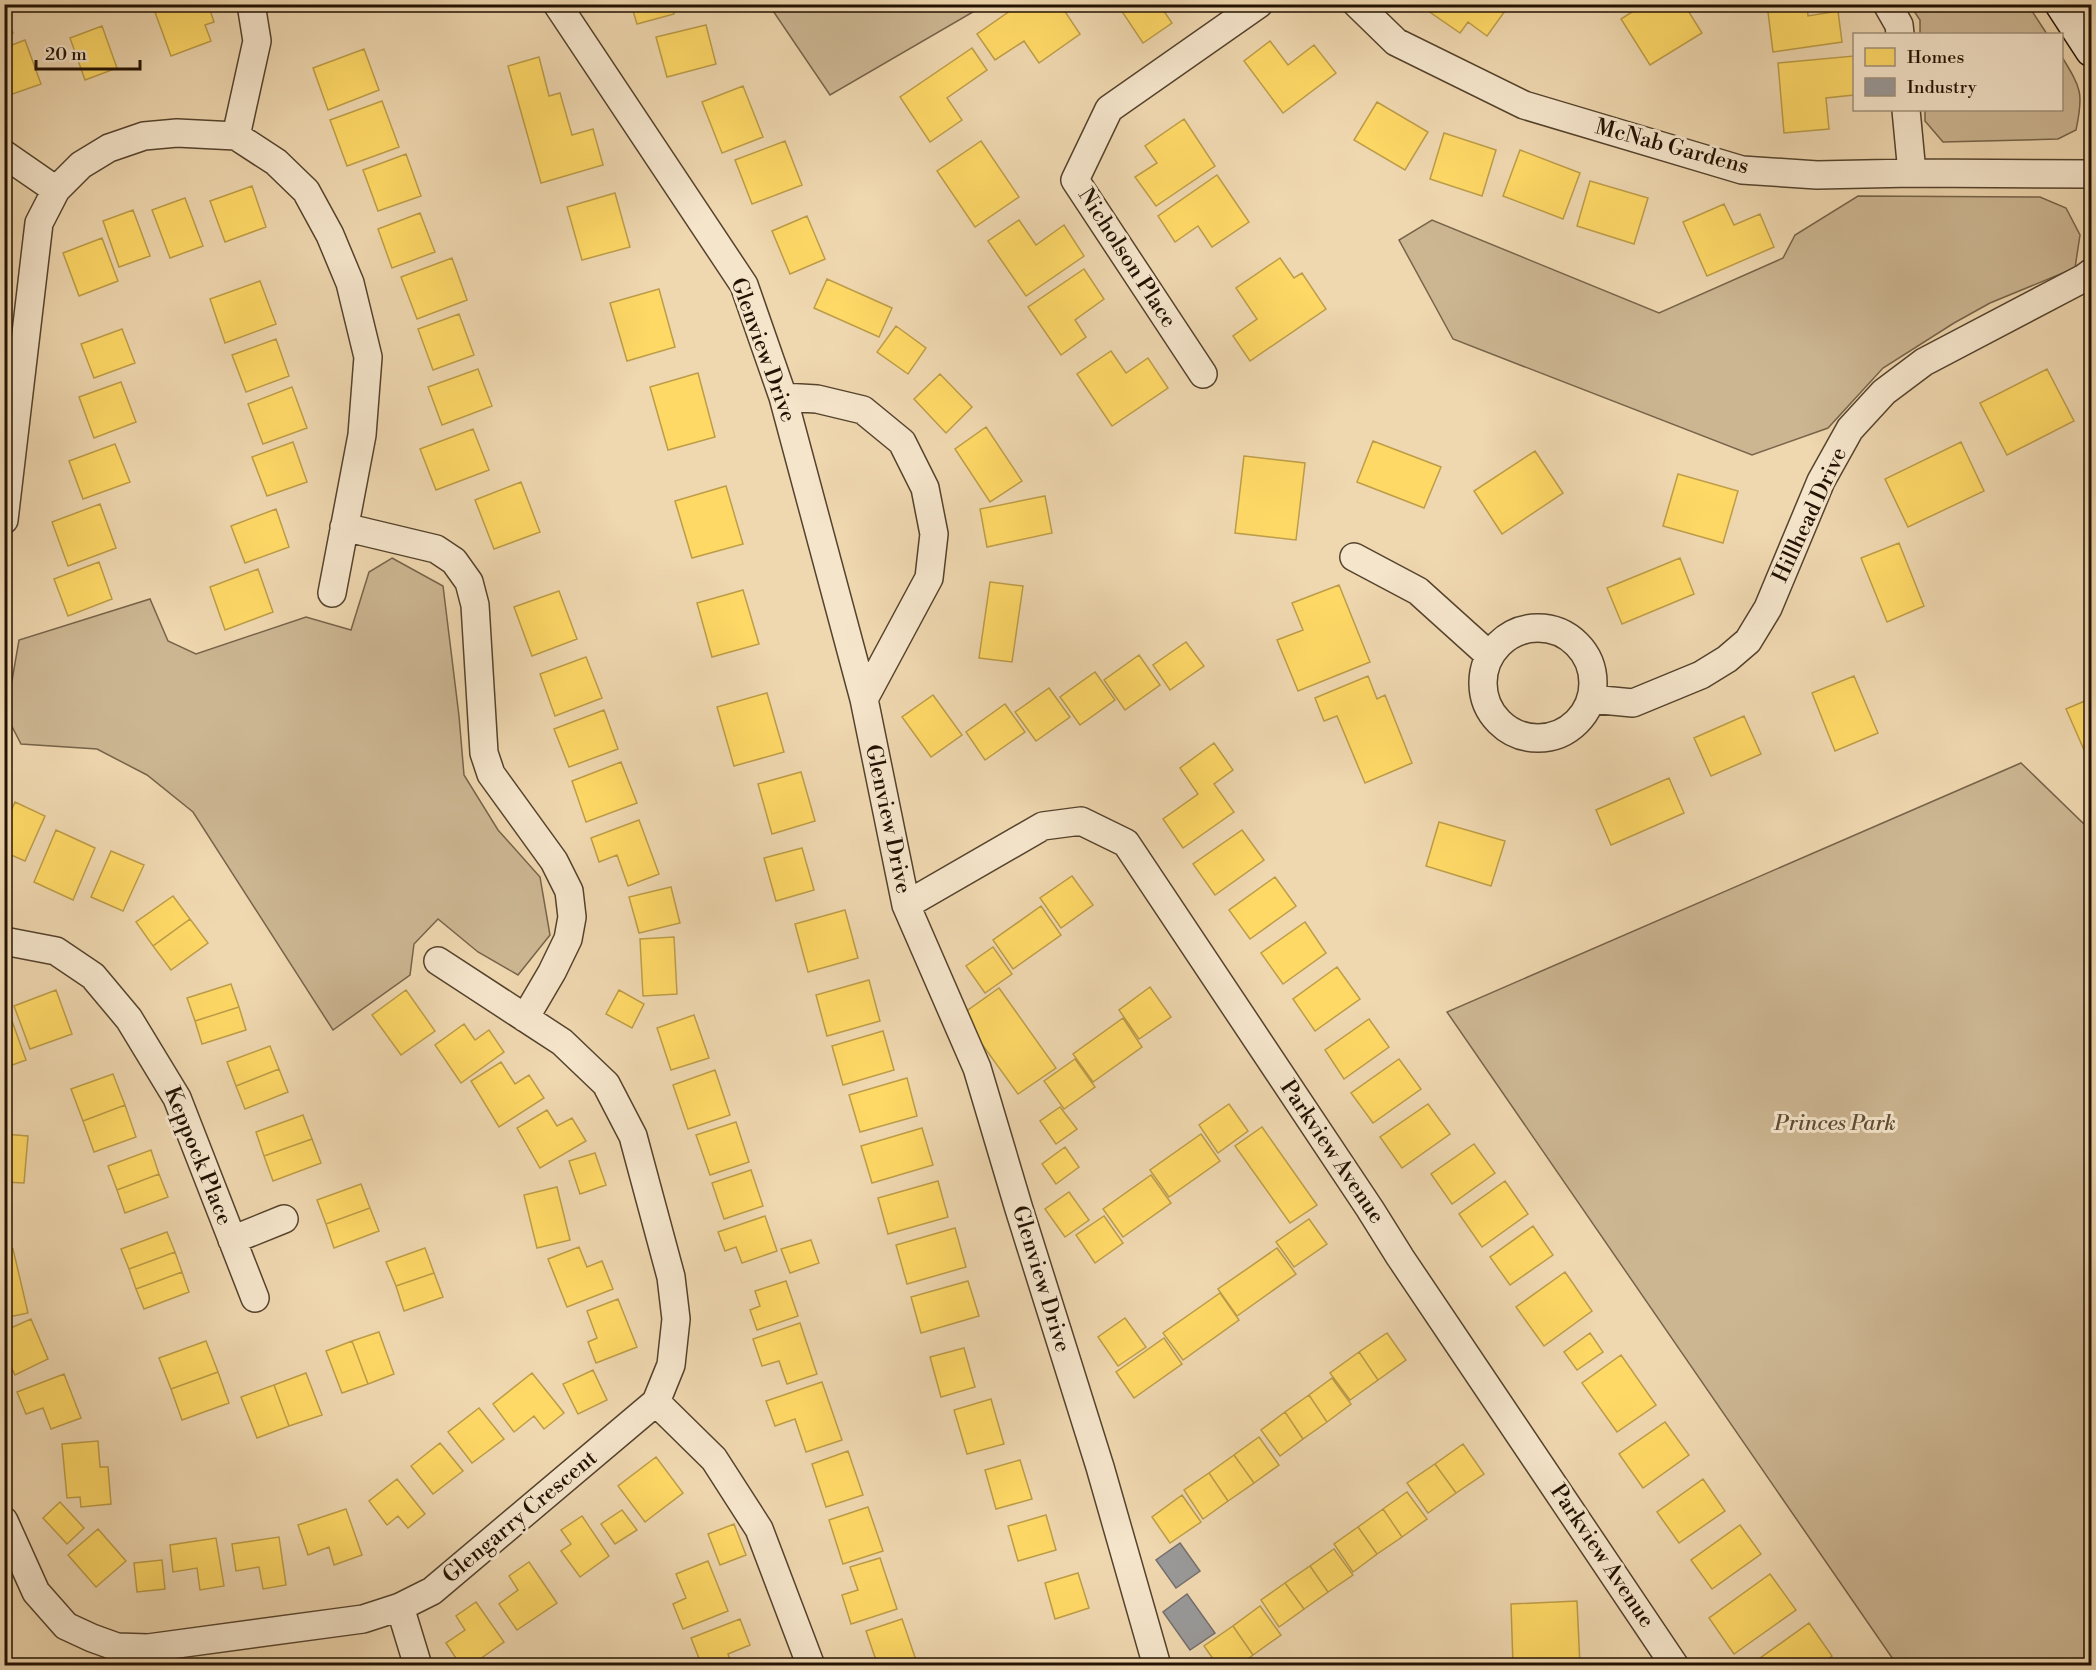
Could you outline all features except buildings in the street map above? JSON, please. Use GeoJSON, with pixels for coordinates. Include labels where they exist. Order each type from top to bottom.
{"type":"FeatureCollection","features":[{"type":"Feature","properties":{"kind":"main road"},"geometry":{"type":"LineString","coordinates":[[2062,4],[2091,50]]}},
{"type":"Feature","properties":{"kind":"street"},"geometry":{"type":"LineString","coordinates":[[236,136],[257,41],[251,4]]}},
{"type":"Feature","properties":{"kind":"street","name":"Glenview Drive"},"geometry":{"type":"LineString","coordinates":[[557,4],[744,285],[783,397],[864,699],[906,905],[977,1068],[1100,1467],[1157,1665]]}},
{"type":"Feature","properties":{"kind":"street","name":"Nicholson Place"},"geometry":{"type":"LineString","coordinates":[[1203,374],[1075,180],[1110,109],[1258,4]]}},
{"type":"Feature","properties":{"kind":"street","name":"McNab Gardens"},"geometry":{"type":"LineString","coordinates":[[1357,4],[1396,42],[1524,105],[1742,170],[1817,175],[2091,174]]}},
{"type":"Feature","properties":{"kind":"street"},"geometry":{"type":"LineString","coordinates":[[1887,4],[1899,25],[1900,33]]}},
{"type":"Feature","properties":{"kind":"street"},"geometry":{"type":"LineString","coordinates":[[1906,111],[1912,173]]}},
{"type":"Feature","properties":{"kind":"street"},"geometry":{"type":"LineString","coordinates":[[4,520],[39,223],[56,190],[81,165],[109,148],[144,136],[177,133],[236,136],[276,162],[306,191],[330,235],[350,283],[368,357],[362,435],[332,592]]}},
{"type":"Feature","properties":{"kind":"street"},"geometry":{"type":"LineString","coordinates":[[4,154],[56,190]]}},
{"type":"Feature","properties":{"kind":"street","name":"Hillhead Drive"},"geometry":{"type":"LineString","coordinates":[[1591,699],[1633,703],[1701,675],[1728,659],[1748,641],[1768,608],[1821,481],[1850,429],[1884,392],[1924,362],[2084,278],[2091,272]]}},
{"type":"Feature","properties":{"kind":"street"},"geometry":{"type":"LineString","coordinates":[[783,397],[817,399],[863,410],[902,442],[925,488],[934,534],[929,578],[864,699]]}},
{"type":"Feature","properties":{"kind":"street"},"geometry":{"type":"LineString","coordinates":[[344,527],[436,549],[454,561],[469,582],[476,605],[484,753],[491,774],[555,861],[569,891],[572,917],[568,939],[525,1018]]}},
{"type":"Feature","properties":{"kind":"street"},"geometry":{"type":"LineString","coordinates":[[1354,557],[1418,591],[1489,655]]}},
{"type":"Feature","properties":{"kind":"street"},"geometry":{"type":"LineString","coordinates":[[1545,627],[1574,640],[1592,667],[1591,699],[1574,725],[1546,738],[1515,734],[1492,715],[1481,685],[1489,655],[1513,633],[1545,627]]}},
{"type":"Feature","properties":{"kind":"street","name":"Parkview Avenue"},"geometry":{"type":"LineString","coordinates":[[906,905],[1043,826],[1081,821],[1126,843],[1400,1257],[1675,1665]]}},
{"type":"Feature","properties":{"kind":"street","name":"Keppock Place"},"geometry":{"type":"LineString","coordinates":[[4,941],[56,951],[93,976],[129,1019],[177,1098],[255,1298]]}},
{"type":"Feature","properties":{"kind":"street","name":"Glengarry Crescent"},"geometry":{"type":"LineString","coordinates":[[4,1521],[36,1592],[66,1626],[92,1638],[114,1656],[147,1648],[363,1619],[400,1607],[432,1591],[657,1402],[671,1365],[676,1318],[671,1277],[633,1136],[606,1084],[562,1042],[438,961]]}},
{"type":"Feature","properties":{"kind":"street","name":"Keppock Place"},"geometry":{"type":"LineString","coordinates":[[232,1240],[284,1219]]}},
{"type":"Feature","properties":{"kind":"street"},"geometry":{"type":"LineString","coordinates":[[657,1402],[714,1459],[759,1529],[811,1665]]}},
{"type":"Feature","properties":{"kind":"street"},"geometry":{"type":"LineString","coordinates":[[400,1607],[418,1665]]}},
{"type":"Feature","properties":{"kind":"green space"},"geometry":{"type":"Polygon","coordinates":[[[769,5],[985,5],[830,95],[769,5]]]}},
{"type":"Feature","properties":{"kind":"green space"},"geometry":{"type":"Polygon","coordinates":[[[1910,5],[2028,5],[2046,33],[1920,33],[1920,20],[1910,5]]]}},
{"type":"Feature","properties":{"kind":"green space"},"geometry":{"type":"Polygon","coordinates":[[[2063,59],[2079,91],[2080,107],[2076,130],[2058,139],[1943,142],[1925,121],[1925,111],[2063,111],[2063,59]]]}},
{"type":"Feature","properties":{"kind":"green space"},"geometry":{"type":"Polygon","coordinates":[[[1858,196],[2040,197],[2066,208],[2080,235],[2075,268],[1990,303],[1883,368],[1828,428],[1752,455],[1453,339],[1399,240],[1432,220],[1659,313],[1783,258],[1795,235],[1858,196]]]}},
{"type":"Feature","properties":{"kind":"green space"},"geometry":{"type":"Polygon","coordinates":[[[392,558],[443,586],[464,775],[498,830],[540,877],[550,935],[518,975],[478,952],[438,919],[414,944],[410,975],[333,1030],[193,812],[147,775],[97,749],[21,744],[6,715],[19,640],[150,599],[168,641],[196,654],[306,617],[351,630],[369,572],[392,558]]]}},
{"type":"Feature","properties":{"kind":"green space","name":"Princes Park"},"geometry":{"type":"Polygon","coordinates":[[[2021,763],[2083,823],[2091,825],[2091,1665],[1897,1665],[1447,1012],[2021,763]]]}}]}
